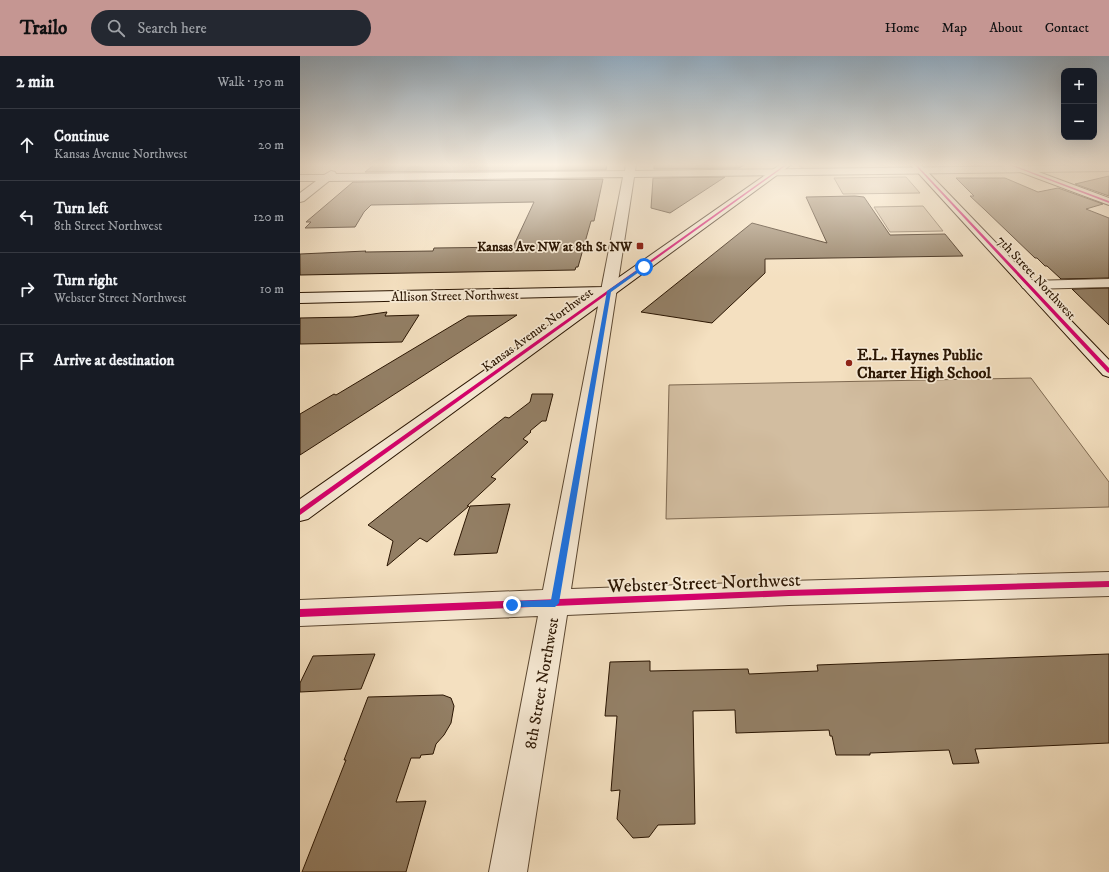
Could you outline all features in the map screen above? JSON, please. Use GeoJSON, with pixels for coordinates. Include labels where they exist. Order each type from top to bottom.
{"type":"FeatureCollection","features":[{"type":"Feature","properties":{"kind":"street","name":"8th Street Northwest"},"geometry":{"type":"LineString","coordinates":[[508,872],[624,202]]}},
{"type":"Feature","properties":{"kind":"street","name":"Kansas Avenue Northwest"},"geometry":{"type":"LineString","coordinates":[[300,512],[733,202]]}},
{"type":"Feature","properties":{"kind":"street","name":"7th Street Northwest"},"geometry":{"type":"LineString","coordinates":[[951,202],[1109,371]]}},
{"type":"Feature","properties":{"kind":"street"},"geometry":{"type":"LineString","coordinates":[[1028,285],[1109,283]]}},
{"type":"Feature","properties":{"kind":"street","name":"Allison Street Northwest"},"geometry":{"type":"LineString","coordinates":[[300,298],[609,291]]}},
{"type":"Feature","properties":{"kind":"street","name":"Webster Street Northwest"},"geometry":{"type":"LineString","coordinates":[[300,613],[797,593],[1109,584]]}},
{"type":"Feature","properties":{"kind":"shaded area"},"geometry":{"type":"Polygon","coordinates":[[[923,206],[943,231],[890,232],[874,207],[923,206]]]}},
{"type":"Feature","properties":{"kind":"shaded area"},"geometry":{"type":"Polygon","coordinates":[[[1031,378],[1109,482],[1109,507],[666,519],[669,385],[1031,378]]]}},
{"type":"Feature","properties":{"kind":"building"},"geometry":{"type":"Polygon","coordinates":[[[329,202],[530,202],[371,205],[364,212],[355,227],[305,228],[311,222],[306,222],[329,202]]]}},
{"type":"Feature","properties":{"kind":"building"},"geometry":{"type":"Polygon","coordinates":[[[534,202],[598,202],[594,221],[591,221],[578,267],[576,267],[575,270],[300,275],[300,254],[366,251],[365,252],[433,251],[434,248],[513,247],[534,202]]]}},
{"type":"Feature","properties":{"kind":"building"},"geometry":{"type":"Polygon","coordinates":[[[651,202],[687,202],[670,213],[651,208],[651,202]]]}},
{"type":"Feature","properties":{"kind":"building"},"geometry":{"type":"Polygon","coordinates":[[[808,202],[867,202],[890,235],[945,234],[963,256],[765,259],[765,273],[712,323],[641,312],[752,223],[827,243],[808,202]]]}},
{"type":"Feature","properties":{"kind":"building"},"geometry":{"type":"Polygon","coordinates":[[[976,202],[1098,202],[1103,204],[1086,209],[1109,218],[1109,278],[1061,279],[1047,266],[1035,258],[976,202]]]}},
{"type":"Feature","properties":{"kind":"building"},"geometry":{"type":"Polygon","coordinates":[[[1109,288],[1109,325],[1072,289],[1109,288]]]}},
{"type":"Feature","properties":{"kind":"building"},"geometry":{"type":"Polygon","coordinates":[[[387,312],[385,316],[419,315],[402,342],[300,344],[300,318],[353,317],[387,312]]]}},
{"type":"Feature","properties":{"kind":"building"},"geometry":{"type":"Polygon","coordinates":[[[517,315],[300,455],[300,414],[334,394],[336,395],[468,316],[517,315]]]}},
{"type":"Feature","properties":{"kind":"building"},"geometry":{"type":"Polygon","coordinates":[[[532,394],[553,394],[546,421],[542,421],[530,431],[531,432],[523,439],[528,442],[491,477],[496,479],[467,506],[469,506],[427,542],[420,538],[387,566],[393,541],[368,525],[505,417],[509,418],[530,402],[532,394]]]}},
{"type":"Feature","properties":{"kind":"building"},"geometry":{"type":"Polygon","coordinates":[[[510,504],[497,553],[454,555],[470,506],[510,504]]]}},
{"type":"Feature","properties":{"kind":"building"},"geometry":{"type":"Polygon","coordinates":[[[375,654],[361,689],[300,692],[300,683],[313,656],[375,654]]]}},
{"type":"Feature","properties":{"kind":"building"},"geometry":{"type":"Polygon","coordinates":[[[1109,654],[1109,743],[975,749],[979,763],[953,764],[949,750],[870,753],[870,755],[836,755],[832,736],[830,736],[829,730],[736,733],[735,710],[693,711],[695,824],[658,825],[649,837],[633,838],[617,819],[620,790],[611,791],[617,716],[605,716],[610,662],[650,661],[650,671],[748,669],[749,674],[818,671],[817,665],[1109,654]]]}},
{"type":"Feature","properties":{"kind":"building"},"geometry":{"type":"Polygon","coordinates":[[[443,695],[451,698],[454,706],[451,723],[444,735],[436,744],[433,754],[421,755],[420,758],[411,758],[396,802],[426,801],[406,872],[302,872],[346,760],[344,760],[368,697],[443,695]]]}},
{"type":"Feature","properties":{"kind":"cycle path"},"geometry":{"type":"LineString","coordinates":[[300,512],[734,202]]}},
{"type":"Feature","properties":{"kind":"cycle path"},"geometry":{"type":"LineString","coordinates":[[951,202],[1109,371]]}},
{"type":"Feature","properties":{"kind":"cycle path"},"geometry":{"type":"LineString","coordinates":[[300,613],[789,593],[1109,584]]}},
{"type":"Feature","properties":{"kind":"place","name":"Kansas Ave NW at 8th St NW"},"geometry":{"type":"Point","coordinates":[640,246]}},
{"type":"Feature","properties":{"kind":"place","name":"E.L. Haynes Public Charter High School"},"geometry":{"type":"Point","coordinates":[849,363]}},
{"type":"Feature","properties":{"kind":"route"},"geometry":{"type":"LineString","coordinates":[[512,605],[555,603],[609,291],[644,267]]}}]}
